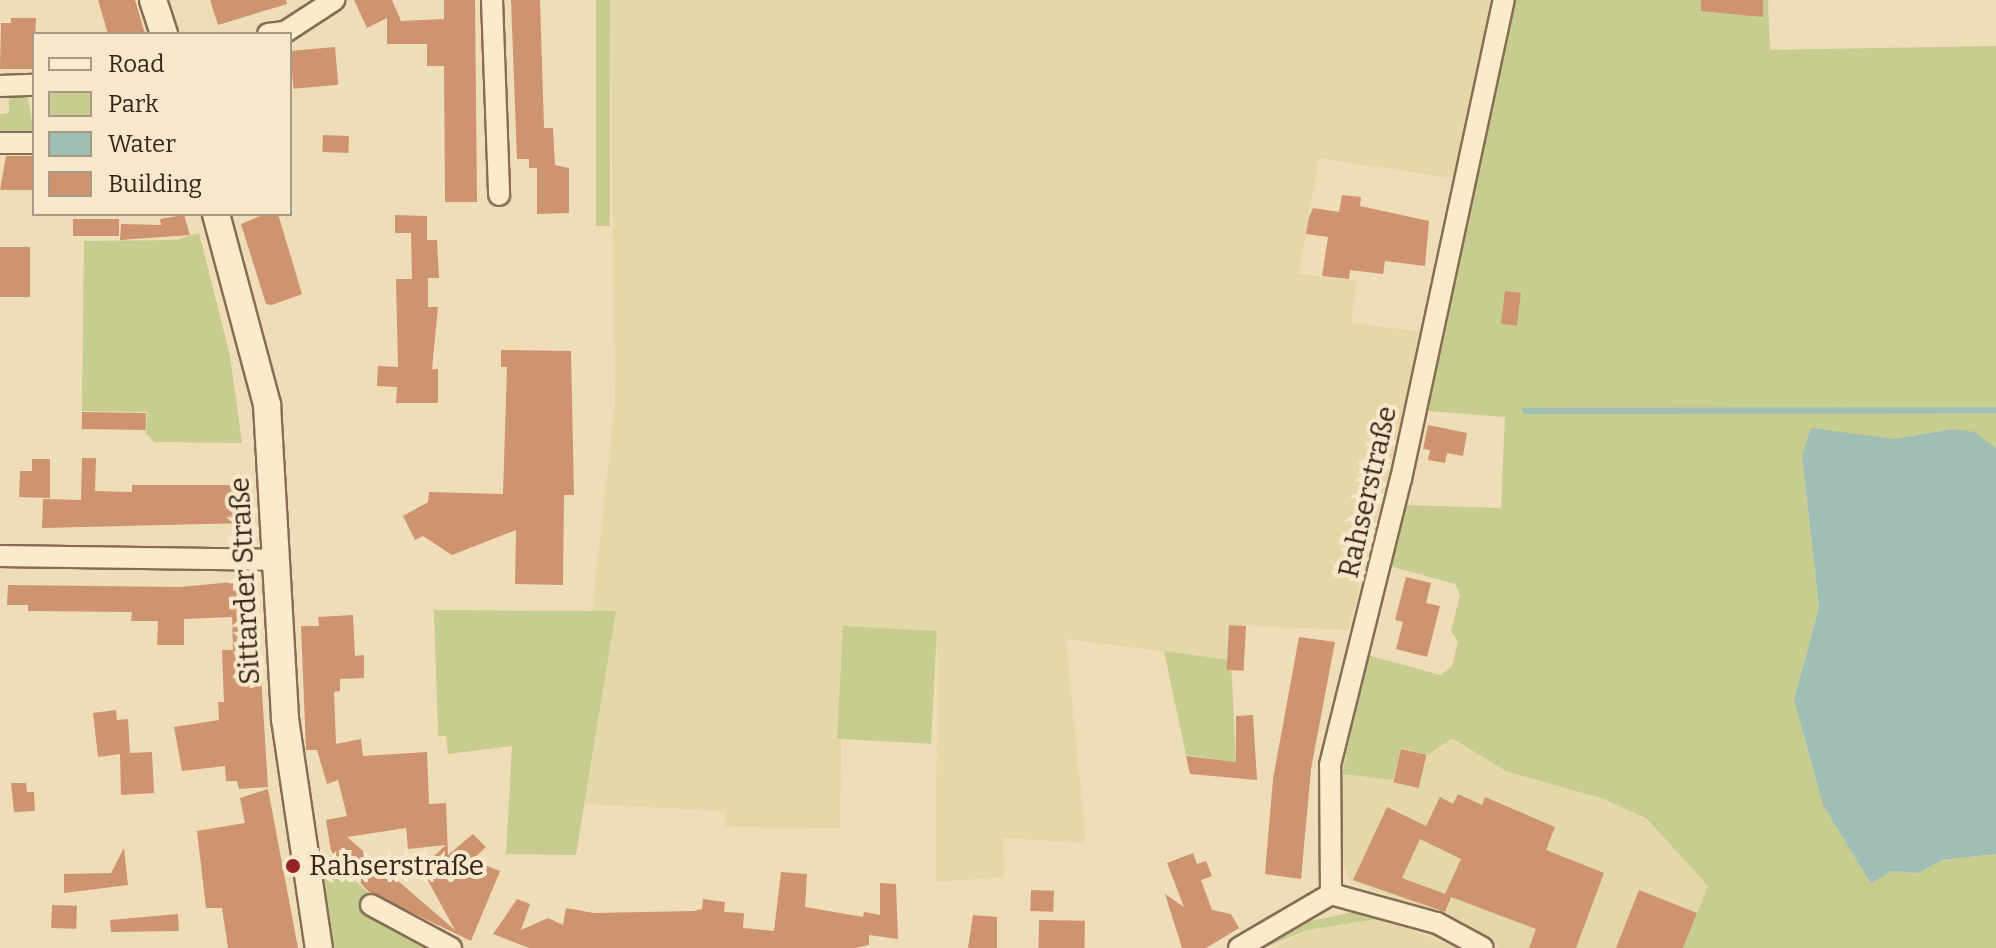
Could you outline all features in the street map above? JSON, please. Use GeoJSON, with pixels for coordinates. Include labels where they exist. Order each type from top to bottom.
{"type":"FeatureCollection","features":[{"type":"Feature","properties":{"kind":"street"},"geometry":{"type":"LineString","coordinates":[[153,0],[163,32]]}},
{"type":"Feature","properties":{"kind":"street"},"geometry":{"type":"LineString","coordinates":[[285,32],[334,0]]}},
{"type":"Feature","properties":{"kind":"street"},"geometry":{"type":"LineString","coordinates":[[492,0],[499,195]]}},
{"type":"Feature","properties":{"kind":"street","name":"Rahserstraße"},"geometry":{"type":"LineString","coordinates":[[1331,894],[1330,765],[1404,464],[1504,0]]}},
{"type":"Feature","properties":{"kind":"street"},"geometry":{"type":"LineString","coordinates":[[0,86],[32,85]]}},
{"type":"Feature","properties":{"kind":"street"},"geometry":{"type":"LineString","coordinates":[[0,143],[32,143]]}},
{"type":"Feature","properties":{"kind":"street","name":"Sittarder Straße"},"geometry":{"type":"LineString","coordinates":[[217,216],[267,405],[291,775],[319,948]]}},
{"type":"Feature","properties":{"kind":"street"},"geometry":{"type":"LineString","coordinates":[[0,556],[276,560]]}},
{"type":"Feature","properties":{"kind":"street"},"geometry":{"type":"LineString","coordinates":[[1239,948],[1331,894],[1437,923],[1483,948]]}},
{"type":"Feature","properties":{"kind":"street"},"geometry":{"type":"LineString","coordinates":[[371,905],[451,948]]}},
{"type":"Feature","properties":{"kind":"shaded area"},"geometry":{"type":"Polygon","coordinates":[[[610,0],[1497,0],[1458,179],[1319,158],[1299,274],[1357,281],[1351,323],[1424,332],[1349,630],[1229,625],[1231,660],[1066,639],[1086,843],[1003,838],[1004,877],[936,882],[937,631],[843,627],[840,828],[725,827],[725,811],[585,804],[616,611],[592,611],[615,404],[610,0]]]}},
{"type":"Feature","properties":{"kind":"shaded area"},"geometry":{"type":"Polygon","coordinates":[[[1452,738],[1507,771],[1604,799],[1647,820],[1708,886],[1683,948],[1500,948],[1465,923],[1351,882],[1338,852],[1342,774],[1392,780],[1401,748],[1428,754],[1452,738]]]}},
{"type":"Feature","properties":{"kind":"shaded area"},"geometry":{"type":"Polygon","coordinates":[[[1383,918],[1457,948],[1274,948],[1307,930],[1383,918]]]}},
{"type":"Feature","properties":{"kind":"green space"},"geometry":{"type":"Polygon","coordinates":[[[596,0],[610,0],[610,226],[596,226],[596,0]]]}},
{"type":"Feature","properties":{"kind":"green space"},"geometry":{"type":"Polygon","coordinates":[[[1514,0],[1768,0],[1770,50],[1996,46],[1996,448],[1952,429],[1894,439],[1856,436],[1802,456],[1819,607],[1794,700],[1823,805],[1871,884],[1891,871],[1919,873],[1942,860],[1996,854],[1996,948],[1683,948],[1708,886],[1647,819],[1604,799],[1506,771],[1452,738],[1428,755],[1401,748],[1393,780],[1342,774],[1367,655],[1441,675],[1452,666],[1458,642],[1451,631],[1460,595],[1455,584],[1389,566],[1405,505],[1501,508],[1505,417],[1428,411],[1514,0]]]}},
{"type":"Feature","properties":{"kind":"green space"},"geometry":{"type":"Polygon","coordinates":[[[9,97],[28,97],[32,137],[0,138],[0,114],[9,113],[9,97]]]}},
{"type":"Feature","properties":{"kind":"green space"},"geometry":{"type":"Polygon","coordinates":[[[199,233],[230,356],[242,443],[154,442],[146,433],[147,412],[82,411],[84,241],[176,240],[199,233]]]}},
{"type":"Feature","properties":{"kind":"green space"},"geometry":{"type":"Polygon","coordinates":[[[434,610],[616,611],[576,855],[506,854],[512,746],[448,754],[446,736],[438,736],[434,610]]]}},
{"type":"Feature","properties":{"kind":"green space"},"geometry":{"type":"Polygon","coordinates":[[[843,626],[937,631],[931,744],[837,739],[843,626]]]}},
{"type":"Feature","properties":{"kind":"green space"},"geometry":{"type":"Polygon","coordinates":[[[1164,651],[1231,660],[1236,762],[1186,755],[1164,651]]]}},
{"type":"Feature","properties":{"kind":"green space"},"geometry":{"type":"Polygon","coordinates":[[[336,859],[352,878],[432,948],[333,948],[317,883],[336,859]]]}},
{"type":"Feature","properties":{"kind":"green space"},"geometry":{"type":"Polygon","coordinates":[[[1358,911],[1384,916],[1449,937],[1468,948],[1383,918],[1307,930],[1264,948],[1311,921],[1358,911]]]}},
{"type":"Feature","properties":{"kind":"water"},"geometry":{"type":"Polygon","coordinates":[[[1811,428],[1894,439],[1952,429],[1974,432],[1996,448],[1996,854],[1942,860],[1919,873],[1891,871],[1871,884],[1823,805],[1794,700],[1819,607],[1802,456],[1811,428]]]}},
{"type":"Feature","properties":{"kind":"building"},"geometry":{"type":"Polygon","coordinates":[[[98,0],[135,0],[144,32],[107,32],[98,0]]]}},
{"type":"Feature","properties":{"kind":"building"},"geometry":{"type":"Polygon","coordinates":[[[210,0],[286,0],[287,4],[218,25],[210,0]]]}},
{"type":"Feature","properties":{"kind":"building"},"geometry":{"type":"Polygon","coordinates":[[[354,0],[392,0],[401,21],[444,19],[444,0],[475,0],[477,202],[445,202],[444,66],[427,66],[427,44],[387,44],[387,18],[367,28],[354,0]]]}},
{"type":"Feature","properties":{"kind":"building"},"geometry":{"type":"Polygon","coordinates":[[[511,0],[540,0],[544,128],[553,128],[555,165],[569,168],[569,213],[537,214],[537,168],[529,168],[529,159],[517,159],[511,0]]]}},
{"type":"Feature","properties":{"kind":"building"},"geometry":{"type":"Polygon","coordinates":[[[1701,0],[1763,0],[1763,17],[1701,11],[1701,0]]]}},
{"type":"Feature","properties":{"kind":"building"},"geometry":{"type":"Polygon","coordinates":[[[11,18],[36,18],[35,32],[32,32],[32,69],[0,69],[1,23],[11,23],[11,18]]]}},
{"type":"Feature","properties":{"kind":"building"},"geometry":{"type":"Polygon","coordinates":[[[335,47],[338,85],[293,89],[292,51],[335,47]]]}},
{"type":"Feature","properties":{"kind":"building"},"geometry":{"type":"Polygon","coordinates":[[[323,135],[349,136],[348,153],[322,152],[323,135]]]}},
{"type":"Feature","properties":{"kind":"building"},"geometry":{"type":"Polygon","coordinates":[[[6,156],[32,156],[32,190],[0,190],[6,156]]]}},
{"type":"Feature","properties":{"kind":"building"},"geometry":{"type":"Polygon","coordinates":[[[1342,195],[1361,197],[1360,206],[1429,221],[1425,266],[1385,261],[1383,274],[1350,270],[1349,279],[1322,276],[1328,237],[1306,234],[1309,217],[1313,208],[1339,212],[1342,195]]]}},
{"type":"Feature","properties":{"kind":"building"},"geometry":{"type":"Polygon","coordinates":[[[395,215],[427,216],[427,240],[437,240],[439,278],[428,278],[428,307],[438,307],[432,369],[438,369],[438,403],[396,403],[397,387],[377,386],[378,366],[398,367],[396,279],[412,279],[411,233],[395,233],[395,215]]]}},
{"type":"Feature","properties":{"kind":"building"},"geometry":{"type":"Polygon","coordinates":[[[184,216],[190,235],[120,240],[121,224],[161,225],[160,219],[184,216]]]}},
{"type":"Feature","properties":{"kind":"building"},"geometry":{"type":"Polygon","coordinates":[[[260,216],[279,216],[302,294],[272,305],[266,304],[241,224],[260,216]]]}},
{"type":"Feature","properties":{"kind":"building"},"geometry":{"type":"Polygon","coordinates":[[[73,219],[119,219],[119,236],[73,236],[73,219]]]}},
{"type":"Feature","properties":{"kind":"building"},"geometry":{"type":"Polygon","coordinates":[[[0,247],[30,247],[30,297],[0,297],[0,247]]]}},
{"type":"Feature","properties":{"kind":"building"},"geometry":{"type":"Polygon","coordinates":[[[1505,291],[1521,293],[1517,326],[1501,324],[1505,291]]]}},
{"type":"Feature","properties":{"kind":"building"},"geometry":{"type":"Polygon","coordinates":[[[501,350],[571,351],[574,495],[564,495],[563,585],[515,584],[516,530],[452,555],[423,536],[415,540],[403,516],[428,502],[429,492],[503,494],[507,367],[501,367],[501,350]]]}},
{"type":"Feature","properties":{"kind":"building"},"geometry":{"type":"Polygon","coordinates":[[[82,412],[146,413],[146,430],[82,429],[82,412]]]}},
{"type":"Feature","properties":{"kind":"building"},"geometry":{"type":"Polygon","coordinates":[[[1428,425],[1467,433],[1463,456],[1447,453],[1445,463],[1428,460],[1430,450],[1423,449],[1428,425]]]}},
{"type":"Feature","properties":{"kind":"building"},"geometry":{"type":"Polygon","coordinates":[[[82,458],[96,458],[95,491],[132,492],[132,485],[248,485],[247,523],[42,528],[43,499],[81,500],[82,458]]]}},
{"type":"Feature","properties":{"kind":"building"},"geometry":{"type":"Polygon","coordinates":[[[32,459],[50,459],[50,498],[19,497],[20,471],[32,471],[32,459]]]}},
{"type":"Feature","properties":{"kind":"building"},"geometry":{"type":"Polygon","coordinates":[[[1406,577],[1431,583],[1426,603],[1440,606],[1427,657],[1396,649],[1403,622],[1395,620],[1406,577]]]}},
{"type":"Feature","properties":{"kind":"building"},"geometry":{"type":"Polygon","coordinates":[[[233,582],[233,591],[243,590],[244,611],[257,611],[268,787],[239,789],[237,781],[226,781],[225,766],[182,771],[174,727],[219,720],[218,702],[224,702],[222,650],[233,650],[232,617],[184,619],[184,645],[157,645],[158,621],[131,621],[132,612],[28,611],[28,605],[7,605],[8,585],[180,587],[233,582]]]}},
{"type":"Feature","properties":{"kind":"building"},"geometry":{"type":"Polygon","coordinates":[[[353,615],[355,656],[364,655],[364,678],[340,679],[340,691],[334,692],[336,744],[361,739],[363,756],[427,752],[429,804],[446,803],[448,855],[473,834],[486,847],[472,860],[500,871],[471,941],[369,892],[331,851],[326,820],[347,816],[338,780],[327,784],[317,750],[306,750],[301,626],[319,626],[318,617],[353,615]],[[406,828],[347,837],[455,930],[421,868],[446,845],[408,849],[406,828]]]}},
{"type":"Feature","properties":{"kind":"building"},"geometry":{"type":"Polygon","coordinates":[[[1229,625],[1246,626],[1244,671],[1227,670],[1229,625]]]}},
{"type":"Feature","properties":{"kind":"building"},"geometry":{"type":"Polygon","coordinates":[[[1299,637],[1335,642],[1311,769],[1301,879],[1265,874],[1273,779],[1299,637]]]}},
{"type":"Feature","properties":{"kind":"building"},"geometry":{"type":"Polygon","coordinates":[[[116,710],[117,720],[128,719],[130,753],[152,752],[154,793],[121,795],[120,754],[98,757],[93,713],[116,710]]]}},
{"type":"Feature","properties":{"kind":"building"},"geometry":{"type":"Polygon","coordinates":[[[1253,715],[1257,780],[1190,774],[1186,756],[1236,762],[1236,716],[1253,715]]]}},
{"type":"Feature","properties":{"kind":"building"},"geometry":{"type":"Polygon","coordinates":[[[1401,749],[1426,755],[1419,788],[1393,782],[1401,749]]]}},
{"type":"Feature","properties":{"kind":"building"},"geometry":{"type":"Polygon","coordinates":[[[11,783],[26,783],[27,792],[34,792],[35,811],[14,812],[11,783]]]}},
{"type":"Feature","properties":{"kind":"building"},"geometry":{"type":"Polygon","coordinates":[[[268,789],[298,948],[228,948],[222,908],[206,908],[197,831],[245,823],[240,798],[268,789]]]}},
{"type":"Feature","properties":{"kind":"building"},"geometry":{"type":"Polygon","coordinates":[[[1458,794],[1482,805],[1485,797],[1555,827],[1546,850],[1604,873],[1576,948],[1529,948],[1536,929],[1451,897],[1445,912],[1353,880],[1387,807],[1426,826],[1440,797],[1453,804],[1458,794]],[[1420,839],[1402,878],[1445,894],[1461,859],[1420,839]]]}},
{"type":"Feature","properties":{"kind":"building"},"geometry":{"type":"Polygon","coordinates":[[[124,848],[128,885],[64,893],[64,874],[111,873],[124,848]]]}},
{"type":"Feature","properties":{"kind":"building"},"geometry":{"type":"Polygon","coordinates":[[[1193,853],[1197,864],[1206,861],[1212,876],[1201,880],[1212,910],[1231,914],[1239,928],[1206,948],[1182,948],[1165,894],[1184,907],[1167,863],[1193,853]]]}},
{"type":"Feature","properties":{"kind":"building"},"geometry":{"type":"Polygon","coordinates":[[[781,872],[807,874],[805,907],[863,917],[864,912],[880,915],[880,883],[896,884],[898,939],[869,935],[869,945],[855,948],[529,948],[493,934],[517,899],[530,904],[521,930],[548,918],[563,925],[566,908],[594,913],[694,911],[702,909],[703,899],[725,902],[724,912],[744,913],[743,928],[774,931],[781,872]]]}},
{"type":"Feature","properties":{"kind":"building"},"geometry":{"type":"Polygon","coordinates":[[[1031,890],[1054,891],[1053,912],[1030,911],[1031,890]]]}},
{"type":"Feature","properties":{"kind":"building"},"geometry":{"type":"Polygon","coordinates":[[[1639,890],[1697,913],[1683,948],[1616,948],[1639,890]]]}},
{"type":"Feature","properties":{"kind":"building"},"geometry":{"type":"Polygon","coordinates":[[[52,905],[77,906],[76,929],[51,928],[52,905]]]}},
{"type":"Feature","properties":{"kind":"building"},"geometry":{"type":"Polygon","coordinates":[[[178,914],[179,931],[111,932],[110,920],[178,914]]]}},
{"type":"Feature","properties":{"kind":"building"},"geometry":{"type":"Polygon","coordinates":[[[973,915],[997,917],[997,948],[968,948],[973,915]]]}},
{"type":"Feature","properties":{"kind":"building"},"geometry":{"type":"Polygon","coordinates":[[[1039,920],[1085,921],[1085,948],[1039,948],[1039,920]]]}},
{"type":"Feature","properties":{"kind":"waterway"},"geometry":{"type":"LineString","coordinates":[[1525,411],[1996,410]]}},
{"type":"Feature","properties":{"kind":"place","name":"Rahserstraße"},"geometry":{"type":"Point","coordinates":[293,866]}}]}
